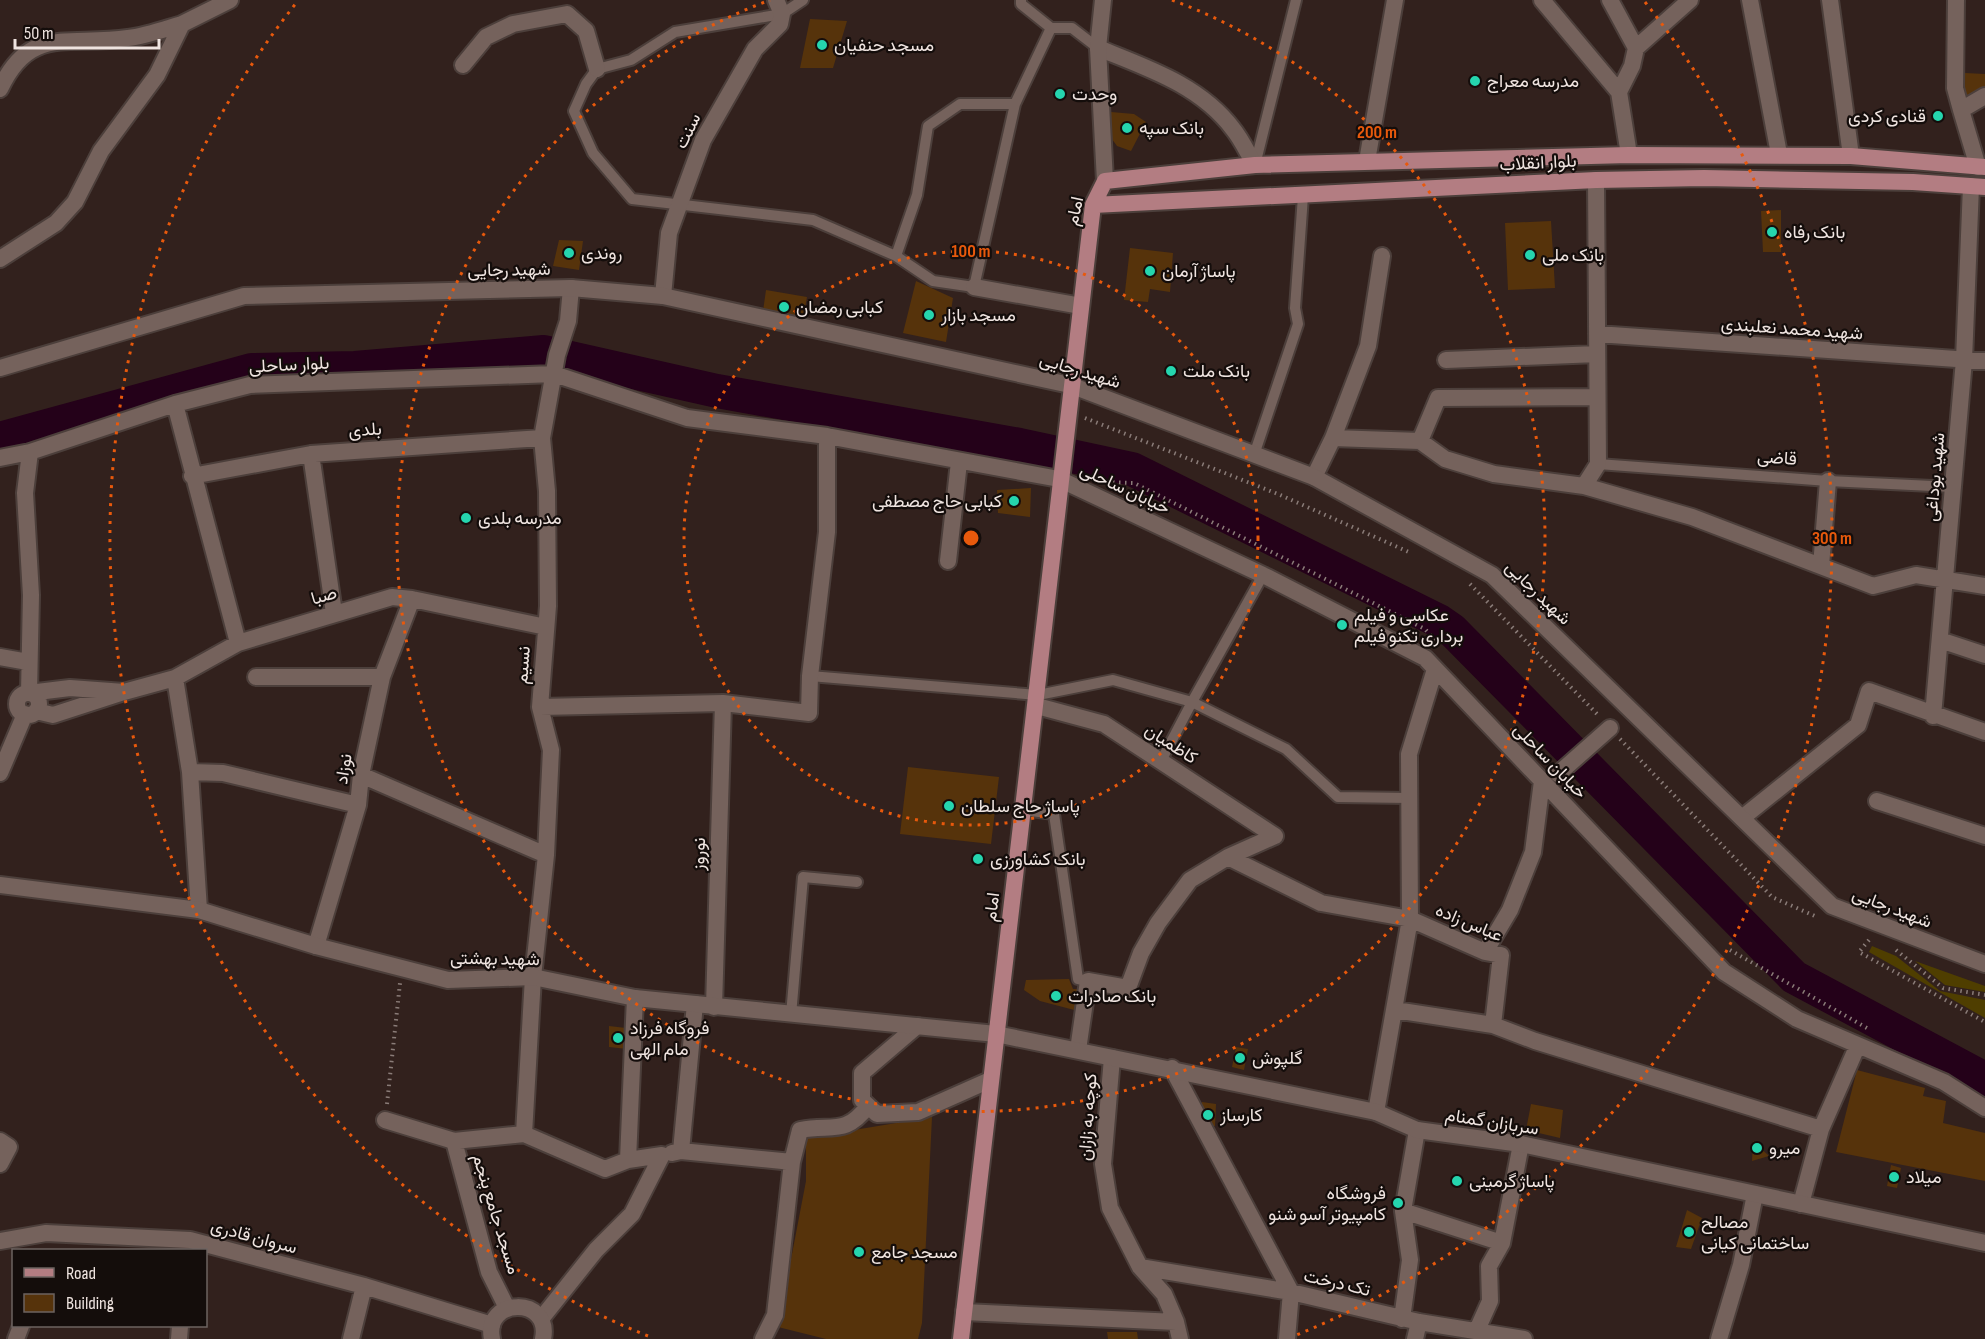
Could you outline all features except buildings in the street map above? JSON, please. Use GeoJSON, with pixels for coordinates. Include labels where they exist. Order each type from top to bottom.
{"type":"FeatureCollection","features":[{"type":"Feature","properties":{"kind":"main road","name":"بلوار انقلاب"},"geometry":{"type":"LineString","coordinates":[[1105,181],[1255,165],[1629,155],[1851,156],[1981,167]]}},
{"type":"Feature","properties":{"kind":"main road","name":"بلوار انقلاب"},"geometry":{"type":"LineString","coordinates":[[1093,205],[1596,180],[1704,177],[1913,182],[1978,187]]}},
{"type":"Feature","properties":{"kind":"main road","name":"امام"},"geometry":{"type":"LineString","coordinates":[[961,1339],[1037,700],[1059,479],[1067,432],[1070,385],[1093,205],[1105,181]]}},
{"type":"Feature","properties":{"kind":"street"},"geometry":{"type":"LineString","coordinates":[[0,89],[8,72],[23,53],[43,45],[129,38],[182,24],[230,0]]}},
{"type":"Feature","properties":{"kind":"street","name":"امام"},"geometry":{"type":"LineString","coordinates":[[1103,0],[1098,48],[1105,181]]}},
{"type":"Feature","properties":{"kind":"street"},"geometry":{"type":"LineString","coordinates":[[1367,161],[1395,0]]}},
{"type":"Feature","properties":{"kind":"street"},"geometry":{"type":"LineString","coordinates":[[1542,0],[1619,92],[1629,155]]}},
{"type":"Feature","properties":{"kind":"street"},"geometry":{"type":"LineString","coordinates":[[1610,0],[1636,48]]}},
{"type":"Feature","properties":{"kind":"street"},"geometry":{"type":"LineString","coordinates":[[1619,92],[1632,66],[1636,48],[1690,0]]}},
{"type":"Feature","properties":{"kind":"street"},"geometry":{"type":"LineString","coordinates":[[1750,0],[1779,154]]}},
{"type":"Feature","properties":{"kind":"street"},"geometry":{"type":"LineString","coordinates":[[1830,0],[1851,156]]}},
{"type":"Feature","properties":{"kind":"street"},"geometry":{"type":"LineString","coordinates":[[1956,0],[1955,88],[1981,167]]}},
{"type":"Feature","properties":{"kind":"street","name":"سنت"},"geometry":{"type":"LineString","coordinates":[[663,296],[669,233],[703,140],[755,49],[780,24],[779,7]]}},
{"type":"Feature","properties":{"kind":"street"},"geometry":{"type":"LineString","coordinates":[[463,65],[486,37],[513,24],[567,14],[586,31],[597,69]]}},
{"type":"Feature","properties":{"kind":"street"},"geometry":{"type":"LineString","coordinates":[[0,259],[56,223],[75,202],[101,151],[157,75],[182,24]]}},
{"type":"Feature","properties":{"kind":"street"},"geometry":{"type":"LineString","coordinates":[[1098,48],[1192,89],[1233,129],[1255,165]]}},
{"type":"Feature","properties":{"kind":"street"},"geometry":{"type":"LineString","coordinates":[[1961,110],[1985,96]]}},
{"type":"Feature","properties":{"kind":"street"},"geometry":{"type":"LineString","coordinates":[[1584,486],[1598,464],[1596,180]]}},
{"type":"Feature","properties":{"kind":"street","name":"شهید بوداغی"},"geometry":{"type":"LineString","coordinates":[[1933,716],[1978,187]]}},
{"type":"Feature","properties":{"kind":"street"},"geometry":{"type":"LineString","coordinates":[[1314,477],[1333,438],[1368,346],[1382,256]]}},
{"type":"Feature","properties":{"kind":"street"},"geometry":{"type":"LineString","coordinates":[[974,287],[1081,306]]}},
{"type":"Feature","properties":{"kind":"street","name":"شهید رجایی"},"geometry":{"type":"LineString","coordinates":[[0,368],[244,296],[571,288],[663,296],[1070,385],[1255,452],[1314,477],[1492,575],[1832,906],[1985,964]]}},
{"type":"Feature","properties":{"kind":"street","name":"نسیم"},"geometry":{"type":"LineString","coordinates":[[524,1134],[533,977],[546,855],[551,750],[540,707],[546,627],[547,491],[542,438],[556,355],[568,321],[571,288]]}},
{"type":"Feature","properties":{"kind":"street","name":"شهید محمد نعلبندی"},"geometry":{"type":"LineString","coordinates":[[1597,334],[1985,361]]}},
{"type":"Feature","properties":{"kind":"street"},"geometry":{"type":"LineString","coordinates":[[1446,360],[1597,354]]}},
{"type":"Feature","properties":{"kind":"street","name":"بلوار ساحلی"},"geometry":{"type":"LineString","coordinates":[[0,458],[30,452],[175,404],[250,385],[554,374]]}},
{"type":"Feature","properties":{"kind":"street","name":"خیابان ساحلی"},"geometry":{"type":"LineString","coordinates":[[554,374],[687,418],[827,436],[1059,479],[1263,575],[1425,658],[1724,972],[1797,1019],[1857,1047],[1944,1082],[1985,1108]]}},
{"type":"Feature","properties":{"kind":"street"},"geometry":{"type":"LineString","coordinates":[[1420,441],[1438,398],[1597,397]]}},
{"type":"Feature","properties":{"kind":"street"},"geometry":{"type":"LineString","coordinates":[[175,404],[192,476],[238,643]]}},
{"type":"Feature","properties":{"kind":"street"},"geometry":{"type":"LineString","coordinates":[[540,707],[723,703],[809,713],[810,675],[827,532],[827,436]]}},
{"type":"Feature","properties":{"kind":"street","name":"بلدی"},"geometry":{"type":"LineString","coordinates":[[192,476],[311,454],[542,438]]}},
{"type":"Feature","properties":{"kind":"street"},"geometry":{"type":"LineString","coordinates":[[1333,438],[1420,441],[1445,459],[1494,474],[1584,486],[1692,517],[1873,586],[1916,575],[1985,586]]}},
{"type":"Feature","properties":{"kind":"street"},"geometry":{"type":"LineString","coordinates":[[0,774],[3,756],[39,701],[35,695],[29,693],[31,595],[25,493],[30,452]]}},
{"type":"Feature","properties":{"kind":"street"},"geometry":{"type":"LineString","coordinates":[[311,454],[334,613]]}},
{"type":"Feature","properties":{"kind":"street"},"geometry":{"type":"LineString","coordinates":[[948,561],[958,462]]}},
{"type":"Feature","properties":{"kind":"street"},"geometry":{"type":"LineString","coordinates":[[1821,566],[1828,481]]}},
{"type":"Feature","properties":{"kind":"street","name":"صبا"},"geometry":{"type":"LineString","coordinates":[[30,713],[53,715],[175,678],[238,643],[392,597],[412,599],[546,627]]}},
{"type":"Feature","properties":{"kind":"street","name":"نوزاد"},"geometry":{"type":"LineString","coordinates":[[316,946],[358,805],[361,775],[382,677],[412,599]]}},
{"type":"Feature","properties":{"kind":"street"},"geometry":{"type":"LineString","coordinates":[[1940,640],[1985,655]]}},
{"type":"Feature","properties":{"kind":"street"},"geometry":{"type":"LineString","coordinates":[[0,657],[28,662]]}},
{"type":"Feature","properties":{"kind":"street","name":"عباس زاده"},"geometry":{"type":"LineString","coordinates":[[1435,669],[1409,754],[1410,919],[1485,952],[1502,955],[1493,1025]]}},
{"type":"Feature","properties":{"kind":"street"},"geometry":{"type":"LineString","coordinates":[[256,677],[382,677]]}},
{"type":"Feature","properties":{"kind":"street"},"geometry":{"type":"LineString","coordinates":[[175,678],[190,772],[199,910]]}},
{"type":"Feature","properties":{"kind":"street","name":"صبا"},"geometry":{"type":"LineString","coordinates":[[29,693],[70,688],[124,692]]}},
{"type":"Feature","properties":{"kind":"street"},"geometry":{"type":"LineString","coordinates":[[1742,818],[1858,724],[1869,692],[1933,716],[1985,732]]}},
{"type":"Feature","properties":{"kind":"street","name":"کاظمیان"},"geometry":{"type":"LineString","coordinates":[[1037,700],[1104,724],[1275,836],[1228,857]]}},
{"type":"Feature","properties":{"kind":"street","name":"نوروز"},"geometry":{"type":"LineString","coordinates":[[714,1007],[723,703]]}},
{"type":"Feature","properties":{"kind":"street"},"geometry":{"type":"LineString","coordinates":[[1558,774],[1610,728]]}},
{"type":"Feature","properties":{"kind":"street"},"geometry":{"type":"LineString","coordinates":[[190,772],[223,773],[358,805]]}},
{"type":"Feature","properties":{"kind":"street"},"geometry":{"type":"LineString","coordinates":[[361,775],[546,855]]}},
{"type":"Feature","properties":{"kind":"street"},"geometry":{"type":"LineString","coordinates":[[1485,952],[1510,910],[1533,852],[1542,781]]}},
{"type":"Feature","properties":{"kind":"street"},"geometry":{"type":"LineString","coordinates":[[1877,801],[1985,836]]}},
{"type":"Feature","properties":{"kind":"street"},"geometry":{"type":"LineString","coordinates":[[1078,1050],[1088,981],[1128,988],[1141,954],[1158,923],[1190,880],[1228,857],[1320,903],[1410,919],[1376,1112]]}},
{"type":"Feature","properties":{"kind":"street","name":"شهید بهشتی"},"geometry":{"type":"LineString","coordinates":[[0,885],[199,910],[316,946],[402,966],[448,980],[533,977],[635,998],[996,1034]]}},
{"type":"Feature","properties":{"kind":"street"},"geometry":{"type":"LineString","coordinates":[[628,1160],[635,998]]}},
{"type":"Feature","properties":{"kind":"street"},"geometry":{"type":"LineString","coordinates":[[681,1151],[695,1004]]}},
{"type":"Feature","properties":{"kind":"street"},"geometry":{"type":"LineString","coordinates":[[1395,1010],[1493,1025],[1546,1045],[1821,1129]]}},
{"type":"Feature","properties":{"kind":"street"},"geometry":{"type":"LineString","coordinates":[[917,1026],[862,1073],[862,1100],[877,1114],[918,1112],[990,1080]]}},
{"type":"Feature","properties":{"kind":"street","name":"سربازان گمنام"},"geometry":{"type":"LineString","coordinates":[[996,1034],[1172,1068],[1376,1112],[1417,1130],[1521,1144],[1985,1243]]}},
{"type":"Feature","properties":{"kind":"street"},"geometry":{"type":"LineString","coordinates":[[1801,1204],[1821,1129],[1857,1047]]}},
{"type":"Feature","properties":{"kind":"street","name":"کوچه به زازان"},"geometry":{"type":"LineString","coordinates":[[1112,1058],[1103,1164],[1110,1208],[1140,1268],[1164,1294],[1176,1322],[1180,1339]]}},
{"type":"Feature","properties":{"kind":"street"},"geometry":{"type":"LineString","coordinates":[[1172,1068],[1291,1292],[1287,1339]]}},
{"type":"Feature","properties":{"kind":"street"},"geometry":{"type":"LineString","coordinates":[[763,1339],[775,1315],[792,1162],[800,1130],[839,1127],[855,1123],[868,1106]]}},
{"type":"Feature","properties":{"kind":"street","name":"مسجد جامع پنجم"},"geometry":{"type":"LineString","coordinates":[[385,1120],[454,1141],[489,1272],[507,1308]]}},
{"type":"Feature","properties":{"kind":"street"},"geometry":{"type":"LineString","coordinates":[[1415,1339],[1411,1320],[1410,1260],[1403,1211],[1417,1130]]}},
{"type":"Feature","properties":{"kind":"street"},"geometry":{"type":"LineString","coordinates":[[454,1141],[524,1134],[605,1169],[628,1160],[681,1151],[792,1162]]}},
{"type":"Feature","properties":{"kind":"street"},"geometry":{"type":"LineString","coordinates":[[0,1141],[9,1147],[0,1164]]}},
{"type":"Feature","properties":{"kind":"street"},"geometry":{"type":"LineString","coordinates":[[1477,1330],[1491,1301],[1489,1266],[1503,1243],[1521,1144]]}},
{"type":"Feature","properties":{"kind":"street"},"geometry":{"type":"LineString","coordinates":[[541,1319],[574,1281],[596,1250],[632,1214],[662,1155]]}},
{"type":"Feature","properties":{"kind":"street"},"geometry":{"type":"LineString","coordinates":[[1719,1339],[1741,1265],[1755,1194]]}},
{"type":"Feature","properties":{"kind":"street"},"geometry":{"type":"LineString","coordinates":[[1403,1211],[1503,1243]]}},
{"type":"Feature","properties":{"kind":"street"},"geometry":{"type":"LineString","coordinates":[[42,1249],[46,1233]]}},
{"type":"Feature","properties":{"kind":"street","name":"سروان قادری"},"geometry":{"type":"LineString","coordinates":[[0,1241],[46,1233],[189,1245],[206,1249]]}},
{"type":"Feature","properties":{"kind":"street","name":"سروان قادری"},"geometry":{"type":"LineString","coordinates":[[207,1249],[364,1286],[492,1332]]}},
{"type":"Feature","properties":{"kind":"street","name":"تک درخت"},"geometry":{"type":"LineString","coordinates":[[1140,1268],[1291,1292],[1411,1320],[1477,1330],[1498,1337],[1524,1339]]}},
{"type":"Feature","properties":{"kind":"street"},"geometry":{"type":"LineString","coordinates":[[351,1339],[364,1286]]}},
{"type":"Feature","properties":{"kind":"street"},"geometry":{"type":"LineString","coordinates":[[492,1332],[495,1318],[507,1308],[523,1306],[536,1313],[541,1319],[543,1339]]}},
{"type":"Feature","properties":{"kind":"street"},"geometry":{"type":"LineString","coordinates":[[964,1312],[1176,1322]]}},
{"type":"Feature","properties":{"kind":"lane"},"geometry":{"type":"LineString","coordinates":[[803,0],[675,32],[631,60],[597,69],[586,84],[574,111],[593,153],[632,199],[813,220],[896,256],[933,281],[974,287],[1015,104],[1051,28]]}},
{"type":"Feature","properties":{"kind":"lane"},"geometry":{"type":"LineString","coordinates":[[1021,0],[1021,4],[1051,28],[1072,28],[1098,48]]}},
{"type":"Feature","properties":{"kind":"lane"},"geometry":{"type":"LineString","coordinates":[[1255,165],[1296,0]]}},
{"type":"Feature","properties":{"kind":"lane"},"geometry":{"type":"LineString","coordinates":[[896,256],[917,195],[928,126],[960,104],[1015,104]]}},
{"type":"Feature","properties":{"kind":"lane"},"geometry":{"type":"LineString","coordinates":[[1255,452],[1298,324],[1295,308],[1303,196]]}},
{"type":"Feature","properties":{"kind":"lane","name":"قاضی"},"geometry":{"type":"LineString","coordinates":[[1598,464],[1828,481],[1953,487]]}},
{"type":"Feature","properties":{"kind":"lane"},"geometry":{"type":"LineString","coordinates":[[1161,762],[1263,575]]}},
{"type":"Feature","properties":{"kind":"lane"},"geometry":{"type":"LineString","coordinates":[[810,675],[1037,700],[1113,680],[1192,702],[1286,749],[1338,797],[1408,798]]}},
{"type":"Feature","properties":{"kind":"lane"},"geometry":{"type":"LineString","coordinates":[[1024,810],[1054,814],[1078,979],[1088,981]]}},
{"type":"Feature","properties":{"kind":"lane"},"geometry":{"type":"LineString","coordinates":[[791,1015],[803,877],[857,882]]}},
{"type":"Feature","properties":{"kind":"path"},"geometry":{"type":"LineString","coordinates":[[1069,411],[1278,494],[1417,555]]}},
{"type":"Feature","properties":{"kind":"path"},"geometry":{"type":"LineString","coordinates":[[1468,582],[1772,897],[1825,921]]}},
{"type":"Feature","properties":{"kind":"path"},"geometry":{"type":"LineString","coordinates":[[1877,943],[1867,939],[1859,952],[1985,1022]]}},
{"type":"Feature","properties":{"kind":"path"},"geometry":{"type":"LineString","coordinates":[[1886,946],[1918,958]]}},
{"type":"Feature","properties":{"kind":"path"},"geometry":{"type":"LineString","coordinates":[[1725,947],[1870,1030]]}},
{"type":"Feature","properties":{"kind":"path"},"geometry":{"type":"LineString","coordinates":[[1895,950],[1942,988],[1985,996]]}},
{"type":"Feature","properties":{"kind":"path"},"geometry":{"type":"LineString","coordinates":[[385,1120],[402,966]]}},
{"type":"Feature","properties":{"kind":"shaded area"},"geometry":{"type":"Polygon","coordinates":[[[1872,946],[1896,956],[1940,991],[1985,1000],[1985,1018],[1869,952],[1872,946]]]}},
{"type":"Feature","properties":{"kind":"shaded area"},"geometry":{"type":"Polygon","coordinates":[[[1915,961],[1985,986],[1985,992],[1945,985],[1915,961]]]}},
{"type":"Feature","properties":{"kind":"waterway"},"geometry":{"type":"LineString","coordinates":[[0,439],[252,370],[355,368],[544,352],[717,391],[1020,445],[1132,469],[1439,621],[1452,630],[1794,977],[1985,1079]]}},
{"type":"Feature","properties":{"kind":"place","name":"مسجد حنفیان"},"geometry":{"type":"Point","coordinates":[822,45]}},
{"type":"Feature","properties":{"kind":"place","name":"مدرسه معراج"},"geometry":{"type":"Point","coordinates":[1475,81]}},
{"type":"Feature","properties":{"kind":"place","name":"وحدت"},"geometry":{"type":"Point","coordinates":[1060,94]}},
{"type":"Feature","properties":{"kind":"place","name":"قنادی کردی"},"geometry":{"type":"Point","coordinates":[1938,116]}},
{"type":"Feature","properties":{"kind":"place","name":"بانک سپه"},"geometry":{"type":"Point","coordinates":[1127,128]}},
{"type":"Feature","properties":{"kind":"place","name":"بانک رفاه"},"geometry":{"type":"Point","coordinates":[1772,232]}},
{"type":"Feature","properties":{"kind":"place","name":"روندی"},"geometry":{"type":"Point","coordinates":[569,253]}},
{"type":"Feature","properties":{"kind":"place","name":"بانک ملی"},"geometry":{"type":"Point","coordinates":[1530,255]}},
{"type":"Feature","properties":{"kind":"place","name":"پاساژ آرمان"},"geometry":{"type":"Point","coordinates":[1150,271]}},
{"type":"Feature","properties":{"kind":"place","name":"کبابی رمضان"},"geometry":{"type":"Point","coordinates":[784,307]}},
{"type":"Feature","properties":{"kind":"place","name":"مسجد بازار"},"geometry":{"type":"Point","coordinates":[929,315]}},
{"type":"Feature","properties":{"kind":"place","name":"بانک ملت"},"geometry":{"type":"Point","coordinates":[1171,371]}},
{"type":"Feature","properties":{"kind":"place","name":"کبابی حاج مصطفی"},"geometry":{"type":"Point","coordinates":[1014,501]}},
{"type":"Feature","properties":{"kind":"place","name":"مدرسه بلدی"},"geometry":{"type":"Point","coordinates":[466,518]}},
{"type":"Feature","properties":{"kind":"place","name":"عکاسی و فیلم برداری تکنو فیلم"},"geometry":{"type":"Point","coordinates":[1342,625]}},
{"type":"Feature","properties":{"kind":"place","name":"پاساژ حاج سلطان"},"geometry":{"type":"Point","coordinates":[949,806]}},
{"type":"Feature","properties":{"kind":"place","name":"بانک کشاورزی"},"geometry":{"type":"Point","coordinates":[978,859]}},
{"type":"Feature","properties":{"kind":"place","name":"بانک صادرات"},"geometry":{"type":"Point","coordinates":[1056,996]}},
{"type":"Feature","properties":{"kind":"place","name":"فروگاه فرزاد مام الهی"},"geometry":{"type":"Point","coordinates":[618,1038]}},
{"type":"Feature","properties":{"kind":"place","name":"گلپوش"},"geometry":{"type":"Point","coordinates":[1240,1058]}},
{"type":"Feature","properties":{"kind":"place","name":"کارساز"},"geometry":{"type":"Point","coordinates":[1208,1115]}},
{"type":"Feature","properties":{"kind":"place","name":"میرو"},"geometry":{"type":"Point","coordinates":[1757,1148]}},
{"type":"Feature","properties":{"kind":"place","name":"میلاد"},"geometry":{"type":"Point","coordinates":[1894,1177]}},
{"type":"Feature","properties":{"kind":"place","name":"پاساژ گرمینی"},"geometry":{"type":"Point","coordinates":[1457,1181]}},
{"type":"Feature","properties":{"kind":"place","name":"فروشگاه کامپیوتر آسو شنو"},"geometry":{"type":"Point","coordinates":[1398,1203]}},
{"type":"Feature","properties":{"kind":"place","name":"مصالح ساختمانی کیانی"},"geometry":{"type":"Point","coordinates":[1689,1232]}},
{"type":"Feature","properties":{"kind":"place","name":"مسجد جامع"},"geometry":{"type":"Point","coordinates":[859,1252]}}]}
